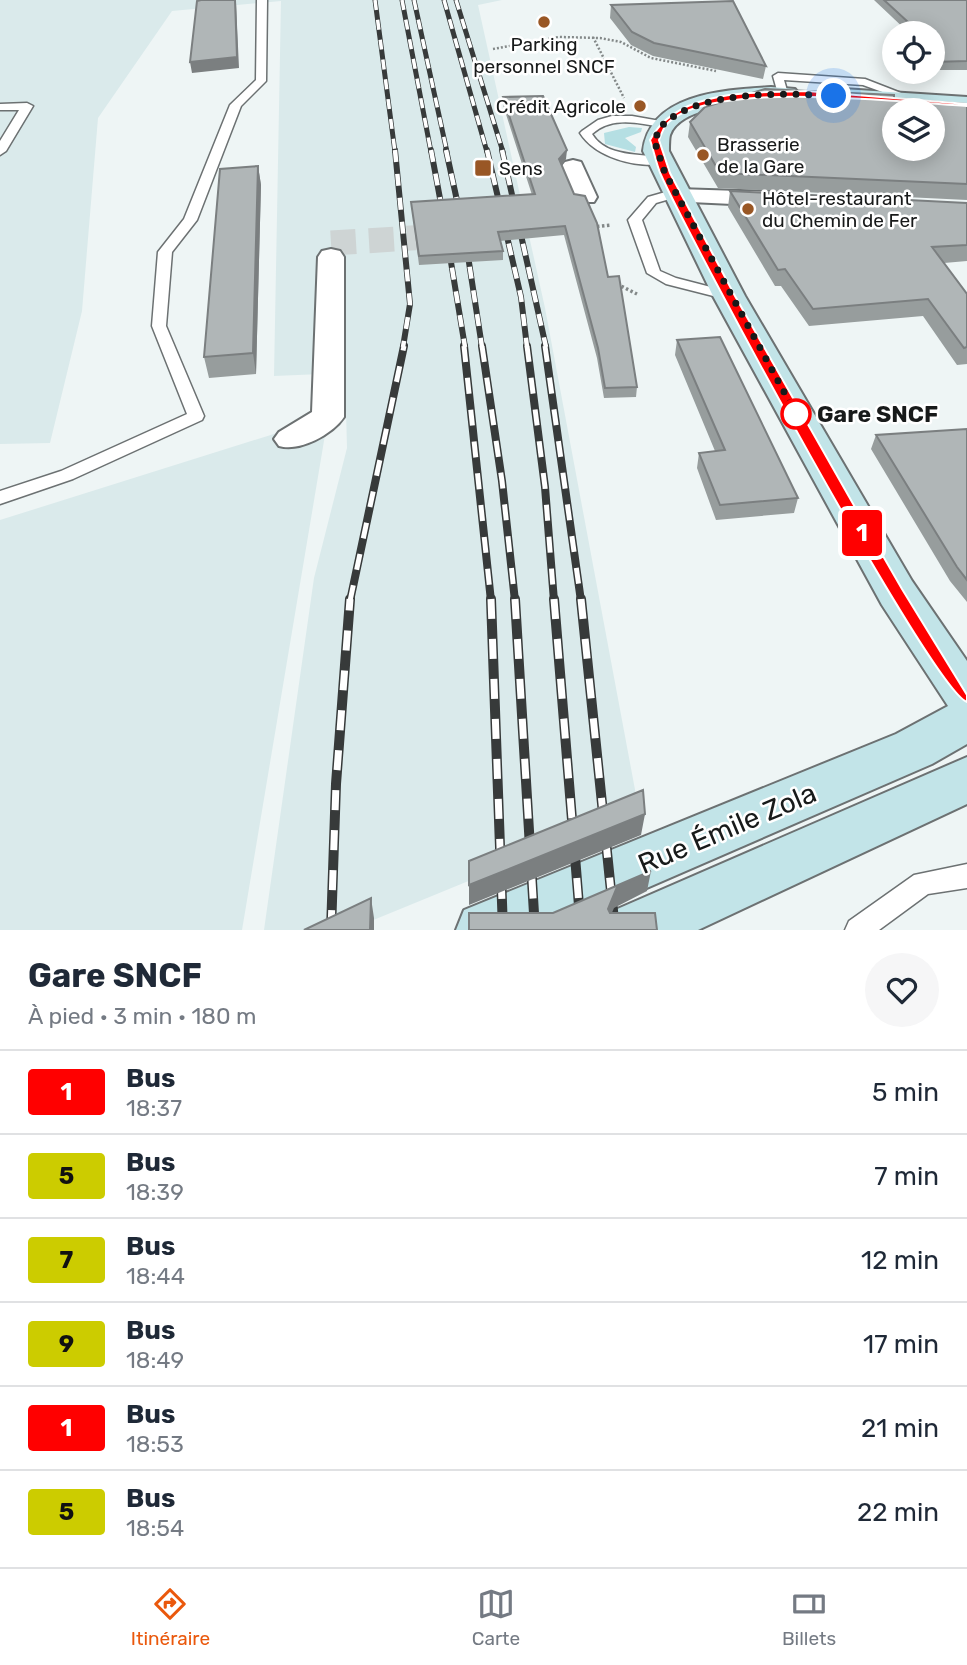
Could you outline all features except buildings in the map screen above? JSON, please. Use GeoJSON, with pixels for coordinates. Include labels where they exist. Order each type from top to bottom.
{"type":"FeatureCollection","features":[{"type":"Feature","properties":{"kind":"main road"},"geometry":{"type":"LineString","coordinates":[[967,104],[783,94],[715,101],[671,118],[654,140],[660,161],[729,296],[897,593],[948,673],[967,695]]}},
{"type":"Feature","properties":{"kind":"main road","name":"Rue Émile Zola"},"geometry":{"type":"LineString","coordinates":[[484,930],[914,749],[967,719]]}},
{"type":"Feature","properties":{"kind":"main road"},"geometry":{"type":"LineString","coordinates":[[635,930],[967,780]]}},
{"type":"Feature","properties":{"kind":"street"},"geometry":{"type":"LineString","coordinates":[[573,167],[584,197]]}},
{"type":"Feature","properties":{"kind":"street"},"geometry":{"type":"LineString","coordinates":[[676,194],[805,201]]}},
{"type":"Feature","properties":{"kind":"street"},"geometry":{"type":"LineString","coordinates":[[290,439],[328,417],[331,257]]}},
{"type":"Feature","properties":{"kind":"lane"},"geometry":{"type":"LineString","coordinates":[[0,498],[66,475],[196,416],[159,326],[165,252],[190,220],[236,105],[261,81],[262,0]]}},
{"type":"Feature","properties":{"kind":"lane"},"geometry":{"type":"LineString","coordinates":[[0,107],[27,106],[0,152]]}},
{"type":"Feature","properties":{"kind":"lane"},"geometry":{"type":"LineString","coordinates":[[660,161],[603,152],[589,142],[586,133],[592,126],[611,119],[671,118]]}},
{"type":"Feature","properties":{"kind":"lane"},"geometry":{"type":"LineString","coordinates":[[676,194],[652,201],[635,220],[654,273],[671,281],[729,296]]}},
{"type":"Feature","properties":{"kind":"lane"},"geometry":{"type":"LineString","coordinates":[[858,930],[923,883],[967,876]]}},
{"type":"Feature","properties":{"kind":"path"},"geometry":{"type":"LineString","coordinates":[[493,49],[559,37],[593,37],[621,43],[650,58],[718,71]]}},
{"type":"Feature","properties":{"kind":"path"},"geometry":{"type":"LineString","coordinates":[[593,37],[628,104]]}},
{"type":"Feature","properties":{"kind":"path"},"geometry":{"type":"LineString","coordinates":[[586,227],[594,226]]}},
{"type":"Feature","properties":{"kind":"shaded area"},"geometry":{"type":"Polygon","coordinates":[[[0,0],[502,0],[478,5],[545,308],[639,811],[349,930],[264,930],[314,578],[347,448],[345,373],[274,376],[281,1],[172,11],[98,118],[82,311],[50,443],[0,444],[0,0]]]}},
{"type":"Feature","properties":{"kind":"shaded area"},"geometry":{"type":"Polygon","coordinates":[[[629,127],[642,128],[641,132],[625,138],[636,147],[635,152],[605,144],[604,133],[629,127]]]}},
{"type":"Feature","properties":{"kind":"shaded area"},"geometry":{"type":"Polygon","coordinates":[[[328,417],[242,930],[0,930],[0,520],[328,417]]]}},
{"type":"Feature","properties":{"kind":"tunnel"},"geometry":{"type":"LineString","coordinates":[[331,243],[461,235]]}},
{"type":"Feature","properties":{"kind":"railway"},"geometry":{"type":"LineString","coordinates":[[375,0],[395,152]]}},
{"type":"Feature","properties":{"kind":"railway"},"geometry":{"type":"LineString","coordinates":[[402,0],[431,152]]}},
{"type":"Feature","properties":{"kind":"railway"},"geometry":{"type":"LineString","coordinates":[[414,0],[447,152]]}},
{"type":"Feature","properties":{"kind":"railway"},"geometry":{"type":"LineString","coordinates":[[444,0],[487,152]]}},
{"type":"Feature","properties":{"kind":"railway"},"geometry":{"type":"LineString","coordinates":[[456,0],[503,152]]}},
{"type":"Feature","properties":{"kind":"railway"},"geometry":{"type":"LineString","coordinates":[[395,150],[410,304],[403,347]]}},
{"type":"Feature","properties":{"kind":"railway"},"geometry":{"type":"LineString","coordinates":[[431,150],[444,220]]}},
{"type":"Feature","properties":{"kind":"railway"},"geometry":{"type":"LineString","coordinates":[[446,150],[461,219]]}},
{"type":"Feature","properties":{"kind":"railway"},"geometry":{"type":"LineString","coordinates":[[487,150],[521,297],[527,347]]}},
{"type":"Feature","properties":{"kind":"railway"},"geometry":{"type":"LineString","coordinates":[[502,150],[546,347]]}},
{"type":"Feature","properties":{"kind":"railway"},"geometry":{"type":"LineString","coordinates":[[466,243],[482,347]]}},
{"type":"Feature","properties":{"kind":"railway"},"geometry":{"type":"LineString","coordinates":[[448,244],[465,347]]}},
{"type":"Feature","properties":{"kind":"railway"},"geometry":{"type":"LineString","coordinates":[[350,601],[404,346]]}},
{"type":"Feature","properties":{"kind":"railway"},"geometry":{"type":"LineString","coordinates":[[464,346],[491,601]]}},
{"type":"Feature","properties":{"kind":"railway"},"geometry":{"type":"LineString","coordinates":[[482,346],[502,481],[515,601]]}},
{"type":"Feature","properties":{"kind":"railway"},"geometry":{"type":"LineString","coordinates":[[527,346],[545,487],[554,601]]}},
{"type":"Feature","properties":{"kind":"railway"},"geometry":{"type":"LineString","coordinates":[[545,346],[581,601]]}},
{"type":"Feature","properties":{"kind":"railway"},"geometry":{"type":"LineString","coordinates":[[331,930],[336,784],[350,599]]}},
{"type":"Feature","properties":{"kind":"railway"},"geometry":{"type":"LineString","coordinates":[[491,599],[503,930]]}},
{"type":"Feature","properties":{"kind":"railway"},"geometry":{"type":"LineString","coordinates":[[515,599],[535,930]]}},
{"type":"Feature","properties":{"kind":"railway"},"geometry":{"type":"LineString","coordinates":[[554,599],[581,930]]}},
{"type":"Feature","properties":{"kind":"railway"},"geometry":{"type":"LineString","coordinates":[[581,599],[615,930]]}},
{"type":"Feature","properties":{"kind":"bus line","name":"1"},"geometry":{"type":"LineString","coordinates":[[967,104],[807,94],[757,96],[715,101],[679,112],[663,124],[654,140],[665,173],[729,296],[857,523],[897,593],[948,673],[967,695]]}},
{"type":"Feature","properties":{"kind":"place","name":"Parking personnel SNCF"},"geometry":{"type":"Point","coordinates":[544,22]}},
{"type":"Feature","properties":{"kind":"place","name":"Crédit Agricole"},"geometry":{"type":"Point","coordinates":[640,106]}},
{"type":"Feature","properties":{"kind":"place","name":"Brasserie de la Gare"},"geometry":{"type":"Point","coordinates":[703,155]}},
{"type":"Feature","properties":{"kind":"place","name":"Sens"},"geometry":{"type":"Point","coordinates":[483,168]}},
{"type":"Feature","properties":{"kind":"place","name":"Hôtel-restaurant du Chemin de Fer"},"geometry":{"type":"Point","coordinates":[748,209]}},
{"type":"Feature","properties":{"kind":"place","name":"Gare SNCF"},"geometry":{"type":"Point","coordinates":[796,414]}},
{"type":"Feature","properties":{"kind":"route"},"geometry":{"type":"LineString","coordinates":[[796,414],[729,296],[665,173],[654,140],[663,124],[679,112],[715,101],[783,94],[834,96]]}}]}
